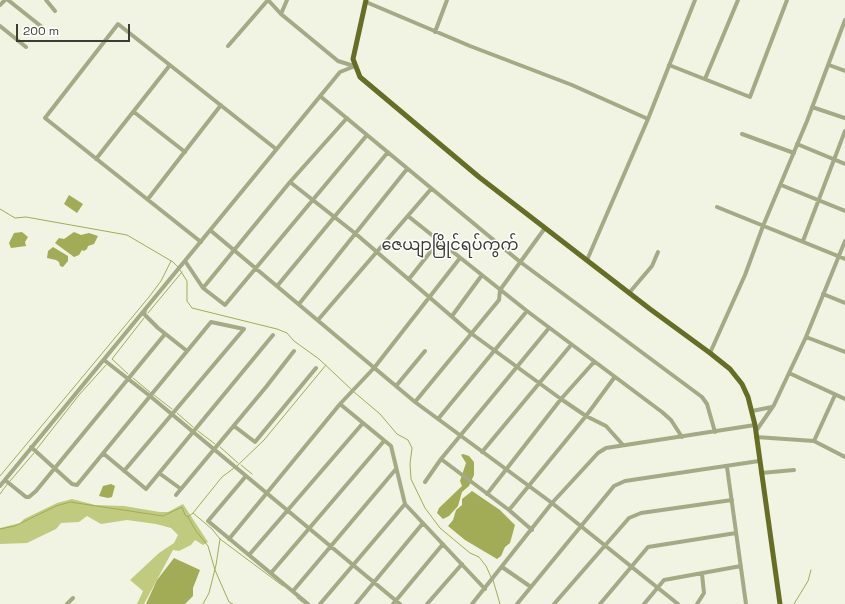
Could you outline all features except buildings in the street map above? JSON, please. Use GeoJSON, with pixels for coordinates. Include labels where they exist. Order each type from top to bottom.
{"type":"FeatureCollection","features":[{"type":"Feature","properties":{"kind":"main road"},"geometry":{"type":"LineString","coordinates":[[366,1],[354,52],[354,66],[360,77],[479,177],[730,369],[742,384],[752,411],[755,425],[780,604]]}},
{"type":"Feature","properties":{"kind":"street"},"geometry":{"type":"LineString","coordinates":[[0,5],[4,0]]}},
{"type":"Feature","properties":{"kind":"street"},"geometry":{"type":"LineString","coordinates":[[8,0],[42,27]]}},
{"type":"Feature","properties":{"kind":"street"},"geometry":{"type":"LineString","coordinates":[[46,0],[55,10]]}},
{"type":"Feature","properties":{"kind":"street"},"geometry":{"type":"LineString","coordinates":[[228,46],[268,0],[281,14],[338,61],[354,66]]}},
{"type":"Feature","properties":{"kind":"street"},"geometry":{"type":"LineString","coordinates":[[281,14],[287,0]]}},
{"type":"Feature","properties":{"kind":"street"},"geometry":{"type":"LineString","coordinates":[[435,32],[447,0]]}},
{"type":"Feature","properties":{"kind":"street"},"geometry":{"type":"LineString","coordinates":[[587,260],[648,119],[695,0]]}},
{"type":"Feature","properties":{"kind":"street"},"geometry":{"type":"LineString","coordinates":[[706,79],[738,0]]}},
{"type":"Feature","properties":{"kind":"street"},"geometry":{"type":"LineString","coordinates":[[669,65],[750,97],[787,0]]}},
{"type":"Feature","properties":{"kind":"street"},"geometry":{"type":"LineString","coordinates":[[366,1],[435,32],[572,86],[648,119]]}},
{"type":"Feature","properties":{"kind":"street"},"geometry":{"type":"LineString","coordinates":[[710,353],[745,275],[763,226],[829,65],[831,53],[845,20]]}},
{"type":"Feature","properties":{"kind":"street"},"geometry":{"type":"LineString","coordinates":[[201,242],[45,118],[118,24],[276,149]]}},
{"type":"Feature","properties":{"kind":"street"},"geometry":{"type":"LineString","coordinates":[[0,26],[26,48]]}},
{"type":"Feature","properties":{"kind":"street"},"geometry":{"type":"LineString","coordinates":[[96,159],[170,65]]}},
{"type":"Feature","properties":{"kind":"street"},"geometry":{"type":"LineString","coordinates":[[829,65],[845,71]]}},
{"type":"Feature","properties":{"kind":"street"},"geometry":{"type":"LineString","coordinates":[[0,486],[340,72],[354,66]]}},
{"type":"Feature","properties":{"kind":"street"},"geometry":{"type":"LineString","coordinates":[[320,96],[519,262],[702,397],[708,404],[715,432]]}},
{"type":"Feature","properties":{"kind":"street"},"geometry":{"type":"LineString","coordinates":[[148,199],[221,105]]}},
{"type":"Feature","properties":{"kind":"street"},"geometry":{"type":"LineString","coordinates":[[812,106],[845,118]]}},
{"type":"Feature","properties":{"kind":"street"},"geometry":{"type":"LineString","coordinates":[[134,112],[185,152]]}},
{"type":"Feature","properties":{"kind":"street"},"geometry":{"type":"LineString","coordinates":[[203,288],[290,182],[347,118]]}},
{"type":"Feature","properties":{"kind":"street"},"geometry":{"type":"LineString","coordinates":[[802,241],[845,131]]}},
{"type":"Feature","properties":{"kind":"street"},"geometry":{"type":"LineString","coordinates":[[742,134],[794,153]]}},
{"type":"Feature","properties":{"kind":"street"},"geometry":{"type":"LineString","coordinates":[[184,263],[203,288],[225,305],[367,135]]}},
{"type":"Feature","properties":{"kind":"street"},"geometry":{"type":"LineString","coordinates":[[797,144],[845,164]]}},
{"type":"Feature","properties":{"kind":"street"},"geometry":{"type":"LineString","coordinates":[[278,285],[388,152]]}},
{"type":"Feature","properties":{"kind":"street"},"geometry":{"type":"LineString","coordinates":[[299,304],[407,169]]}},
{"type":"Feature","properties":{"kind":"street"},"geometry":{"type":"LineString","coordinates":[[290,182],[356,234],[472,334],[561,399],[586,416],[606,426],[623,445]]}},
{"type":"Feature","properties":{"kind":"street"},"geometry":{"type":"LineString","coordinates":[[781,185],[845,211]]}},
{"type":"Feature","properties":{"kind":"street"},"geometry":{"type":"LineString","coordinates":[[318,320],[431,189]]}},
{"type":"Feature","properties":{"kind":"street"},"geometry":{"type":"LineString","coordinates":[[717,208],[845,259]]}},
{"type":"Feature","properties":{"kind":"street"},"geometry":{"type":"LineString","coordinates":[[408,216],[527,312],[614,378],[662,412],[671,420],[682,437]]}},
{"type":"Feature","properties":{"kind":"street"},"geometry":{"type":"LineString","coordinates":[[415,402],[472,334],[498,300],[500,290],[544,228]]}},
{"type":"Feature","properties":{"kind":"street"},"geometry":{"type":"LineString","coordinates":[[210,230],[278,285],[415,402],[552,503],[678,604]]}},
{"type":"Feature","properties":{"kind":"street"},"geometry":{"type":"LineString","coordinates":[[408,279],[439,241]]}},
{"type":"Feature","properties":{"kind":"street"},"geometry":{"type":"LineString","coordinates":[[845,241],[806,337],[772,407],[756,434],[814,441],[845,457]]}},
{"type":"Feature","properties":{"kind":"street"},"geometry":{"type":"LineString","coordinates":[[629,293],[652,266],[658,252]]}},
{"type":"Feature","properties":{"kind":"street"},"geometry":{"type":"LineString","coordinates":[[229,539],[340,404],[374,368],[460,258]]}},
{"type":"Feature","properties":{"kind":"street"},"geometry":{"type":"LineString","coordinates":[[452,316],[482,275]]}},
{"type":"Feature","properties":{"kind":"street"},"geometry":{"type":"LineString","coordinates":[[823,294],[845,303]]}},
{"type":"Feature","properties":{"kind":"street"},"geometry":{"type":"LineString","coordinates":[[145,310],[144,314],[165,334],[187,351]]}},
{"type":"Feature","properties":{"kind":"street"},"geometry":{"type":"LineString","coordinates":[[438,419],[527,312]]}},
{"type":"Feature","properties":{"kind":"street"},"geometry":{"type":"LineString","coordinates":[[31,447],[72,484],[77,485],[212,322],[244,329],[124,471]]}},
{"type":"Feature","properties":{"kind":"street"},"geometry":{"type":"LineString","coordinates":[[425,482],[441,459],[549,328]]}},
{"type":"Feature","properties":{"kind":"street"},"geometry":{"type":"LineString","coordinates":[[5,480],[21,495],[29,497],[56,469],[165,334]]}},
{"type":"Feature","properties":{"kind":"street"},"geometry":{"type":"LineString","coordinates":[[104,454],[146,489],[273,335]]}},
{"type":"Feature","properties":{"kind":"street"},"geometry":{"type":"LineString","coordinates":[[806,337],[845,352]]}},
{"type":"Feature","properties":{"kind":"street"},"geometry":{"type":"LineString","coordinates":[[482,452],[571,345]]}},
{"type":"Feature","properties":{"kind":"street"},"geometry":{"type":"LineString","coordinates":[[176,495],[294,351]]}},
{"type":"Feature","properties":{"kind":"street"},"geometry":{"type":"LineString","coordinates":[[396,386],[425,351]]}},
{"type":"Feature","properties":{"kind":"street"},"geometry":{"type":"LineString","coordinates":[[104,360],[288,510],[374,582],[396,603],[444,544]]}},
{"type":"Feature","properties":{"kind":"street"},"geometry":{"type":"LineString","coordinates":[[487,494],[561,399],[594,362]]}},
{"type":"Feature","properties":{"kind":"street"},"geometry":{"type":"LineString","coordinates":[[234,426],[255,442],[316,368]]}},
{"type":"Feature","properties":{"kind":"street"},"geometry":{"type":"LineString","coordinates":[[789,373],[845,399]]}},
{"type":"Feature","properties":{"kind":"street"},"geometry":{"type":"LineString","coordinates":[[509,510],[586,416],[614,378]]}},
{"type":"Feature","properties":{"kind":"street"},"geometry":{"type":"LineString","coordinates":[[814,441],[835,395]]}},
{"type":"Feature","properties":{"kind":"street"},"geometry":{"type":"LineString","coordinates":[[340,404],[391,446],[405,504],[485,588]]}},
{"type":"Feature","properties":{"kind":"street"},"geometry":{"type":"LineString","coordinates":[[752,411],[772,407]]}},
{"type":"Feature","properties":{"kind":"street"},"geometry":{"type":"LineString","coordinates":[[249,555],[363,423]]}},
{"type":"Feature","properties":{"kind":"street"},"geometry":{"type":"LineString","coordinates":[[472,604],[552,503],[598,453],[606,448],[755,425]]}},
{"type":"Feature","properties":{"kind":"street"},"geometry":{"type":"LineString","coordinates":[[271,573],[384,441]]}},
{"type":"Feature","properties":{"kind":"street"},"geometry":{"type":"LineString","coordinates":[[441,459],[509,510],[532,530]]}},
{"type":"Feature","properties":{"kind":"street"},"geometry":{"type":"LineString","coordinates":[[517,604],[614,486],[625,481],[759,461]]}},
{"type":"Feature","properties":{"kind":"street"},"geometry":{"type":"LineString","coordinates":[[728,466],[746,604]]}},
{"type":"Feature","properties":{"kind":"street"},"geometry":{"type":"LineString","coordinates":[[293,591],[396,469]]}},
{"type":"Feature","properties":{"kind":"street"},"geometry":{"type":"LineString","coordinates":[[761,473],[794,470]]}},
{"type":"Feature","properties":{"kind":"street"},"geometry":{"type":"LineString","coordinates":[[159,473],[181,489]]}},
{"type":"Feature","properties":{"kind":"street"},"geometry":{"type":"LineString","coordinates":[[246,476],[208,521],[308,604]]}},
{"type":"Feature","properties":{"kind":"street"},"geometry":{"type":"LineString","coordinates":[[554,604],[629,518],[635,515],[732,500]]}},
{"type":"Feature","properties":{"kind":"street"},"geometry":{"type":"LineString","coordinates":[[320,604],[405,504]]}},
{"type":"Feature","properties":{"kind":"street"},"geometry":{"type":"LineString","coordinates":[[356,604],[423,523]]}},
{"type":"Feature","properties":{"kind":"street"},"geometry":{"type":"LineString","coordinates":[[600,604],[648,547],[736,533]]}},
{"type":"Feature","properties":{"kind":"street"},"geometry":{"type":"LineString","coordinates":[[427,604],[462,564]]}},
{"type":"Feature","properties":{"kind":"street"},"geometry":{"type":"LineString","coordinates":[[644,604],[664,580],[741,566]]}},
{"type":"Feature","properties":{"kind":"street"},"geometry":{"type":"LineString","coordinates":[[502,567],[531,587]]}},
{"type":"Feature","properties":{"kind":"street"},"geometry":{"type":"LineString","coordinates":[[697,604],[704,593],[702,574]]}},
{"type":"Feature","properties":{"kind":"street"},"geometry":{"type":"LineString","coordinates":[[67,604],[73,598]]}},
{"type":"Feature","properties":{"kind":"shaded area"},"geometry":{"type":"Polygon","coordinates":[[[69,195],[83,204],[77,213],[64,204],[69,195]]]}},
{"type":"Feature","properties":{"kind":"shaded area"},"geometry":{"type":"Polygon","coordinates":[[[22,232],[28,237],[25,242],[26,246],[11,248],[9,243],[14,233],[22,232]]]}},
{"type":"Feature","properties":{"kind":"shaded area"},"geometry":{"type":"Polygon","coordinates":[[[74,232],[81,235],[89,233],[98,236],[94,244],[88,246],[87,249],[84,251],[82,250],[79,255],[74,257],[55,243],[59,238],[64,239],[74,232]]]}},
{"type":"Feature","properties":{"kind":"shaded area"},"geometry":{"type":"Polygon","coordinates":[[[53,247],[68,256],[68,261],[63,267],[60,266],[59,262],[56,260],[47,258],[48,251],[53,247]]]}},
{"type":"Feature","properties":{"kind":"shaded area"},"geometry":{"type":"Polygon","coordinates":[[[463,454],[469,456],[474,462],[474,475],[469,486],[462,492],[458,506],[449,516],[443,519],[437,513],[439,508],[462,486],[460,481],[466,463],[461,455],[463,454]]]}},
{"type":"Feature","properties":{"kind":"shaded area"},"geometry":{"type":"Polygon","coordinates":[[[111,484],[115,486],[112,497],[108,498],[99,496],[103,486],[111,484]]]}},
{"type":"Feature","properties":{"kind":"shaded area"},"geometry":{"type":"Polygon","coordinates":[[[472,491],[500,510],[515,525],[510,543],[505,547],[501,556],[497,559],[465,540],[448,526],[453,520],[456,510],[462,505],[462,499],[472,491]]]}},
{"type":"Feature","properties":{"kind":"shaded area"},"geometry":{"type":"Polygon","coordinates":[[[72,499],[95,505],[124,506],[160,512],[168,512],[183,504],[208,542],[203,545],[195,540],[191,545],[179,551],[173,550],[144,604],[137,604],[143,591],[130,580],[159,553],[174,543],[178,535],[171,528],[156,524],[127,520],[101,524],[87,516],[79,522],[61,523],[56,529],[27,543],[0,544],[0,528],[20,523],[24,519],[57,503],[72,499]]]}},
{"type":"Feature","properties":{"kind":"shaded area"},"geometry":{"type":"Polygon","coordinates":[[[174,558],[200,570],[193,588],[193,596],[185,604],[146,604],[157,580],[174,558]]]}},
{"type":"Feature","properties":{"kind":"waterway"},"geometry":{"type":"LineString","coordinates":[[0,209],[15,218],[26,217],[127,235],[173,262],[178,267]]}},
{"type":"Feature","properties":{"kind":"waterway"},"geometry":{"type":"LineString","coordinates":[[0,476],[149,297],[161,281],[171,261]]}},
{"type":"Feature","properties":{"kind":"waterway"},"geometry":{"type":"LineString","coordinates":[[180,270],[187,281],[187,301],[192,308],[277,329],[287,333],[294,341],[319,359],[352,390]]}},
{"type":"Feature","properties":{"kind":"waterway"},"geometry":{"type":"LineString","coordinates":[[148,313],[182,272]]}},
{"type":"Feature","properties":{"kind":"waterway"},"geometry":{"type":"LineString","coordinates":[[128,374],[112,359],[144,318]]}},
{"type":"Feature","properties":{"kind":"waterway"},"geometry":{"type":"LineString","coordinates":[[36,450],[79,395],[106,365]]}},
{"type":"Feature","properties":{"kind":"waterway"},"geometry":{"type":"LineString","coordinates":[[237,466],[264,440],[326,365]]}},
{"type":"Feature","properties":{"kind":"waterway"},"geometry":{"type":"LineString","coordinates":[[133,378],[151,393]]}},
{"type":"Feature","properties":{"kind":"waterway"},"geometry":{"type":"LineString","coordinates":[[354,392],[380,414],[397,434],[408,440],[412,448],[410,464],[411,479],[425,508],[440,528],[470,553],[479,557],[486,566],[491,577]]}},
{"type":"Feature","properties":{"kind":"waterway"},"geometry":{"type":"LineString","coordinates":[[154,395],[172,409]]}},
{"type":"Feature","properties":{"kind":"waterway"},"geometry":{"type":"LineString","coordinates":[[177,413],[193,427]]}},
{"type":"Feature","properties":{"kind":"waterway"},"geometry":{"type":"LineString","coordinates":[[198,431],[215,444]]}},
{"type":"Feature","properties":{"kind":"waterway"},"geometry":{"type":"LineString","coordinates":[[220,447],[238,463]]}},
{"type":"Feature","properties":{"kind":"waterway"},"geometry":{"type":"LineString","coordinates":[[10,481],[34,453]]}},
{"type":"Feature","properties":{"kind":"waterway"},"geometry":{"type":"LineString","coordinates":[[241,465],[252,474]]}},
{"type":"Feature","properties":{"kind":"waterway"},"geometry":{"type":"LineString","coordinates":[[193,513],[222,477],[234,468]]}},
{"type":"Feature","properties":{"kind":"waterway"},"geometry":{"type":"LineString","coordinates":[[0,494],[8,483]]}},
{"type":"Feature","properties":{"kind":"waterway"},"geometry":{"type":"LineString","coordinates":[[0,529],[15,526],[56,506],[70,502],[163,516],[182,507],[185,515],[188,517],[193,513],[212,529],[220,539],[283,586]]}},
{"type":"Feature","properties":{"kind":"waterway"},"geometry":{"type":"LineString","coordinates":[[188,517],[196,531],[208,546],[215,570],[229,602],[233,604]]}},
{"type":"Feature","properties":{"kind":"waterway"},"geometry":{"type":"LineString","coordinates":[[203,604],[209,593],[216,565],[220,539]]}},
{"type":"Feature","properties":{"kind":"waterway"},"geometry":{"type":"LineString","coordinates":[[794,604],[808,581],[811,570]]}},
{"type":"Feature","properties":{"kind":"waterway"},"geometry":{"type":"LineString","coordinates":[[493,580],[500,604]]}},
{"type":"Feature","properties":{"kind":"waterway"},"geometry":{"type":"LineString","coordinates":[[297,598],[305,604]]}},
{"type":"Feature","properties":{"kind":"district","name":"ဇေယျာမြိုင်ရပ်ကွက်"},"geometry":{"type":"Point","coordinates":[450,246]}}]}
